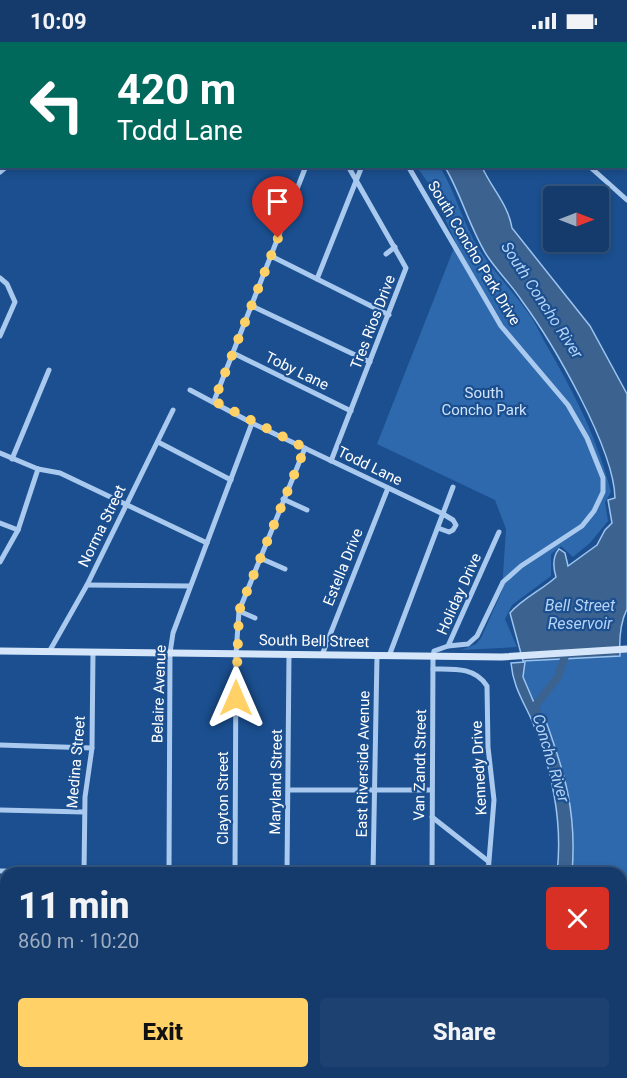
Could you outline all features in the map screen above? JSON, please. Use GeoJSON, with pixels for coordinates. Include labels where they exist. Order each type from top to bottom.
{"type":"FeatureCollection","features":[{"type":"Feature","properties":{"kind":"main road","name":"South Bell Street"},"geometry":{"type":"LineString","coordinates":[[0,651],[502,657],[627,650]]}},
{"type":"Feature","properties":{"kind":"street"},"geometry":{"type":"LineString","coordinates":[[214,401],[305,168]]}},
{"type":"Feature","properties":{"kind":"street","name":"Tres Rios Drive"},"geometry":{"type":"LineString","coordinates":[[331,461],[406,268],[349,168]]}},
{"type":"Feature","properties":{"kind":"street"},"geometry":{"type":"LineString","coordinates":[[317,279],[361,168]]}},
{"type":"Feature","properties":{"kind":"street","name":"South Concho Park Drive"},"geometry":{"type":"LineString","coordinates":[[409,168],[501,326],[568,405],[587,438],[603,478],[603,492],[594,511],[582,526],[521,566],[503,582],[477,636],[468,644],[448,646]]}},
{"type":"Feature","properties":{"kind":"street"},"geometry":{"type":"LineString","coordinates":[[591,168],[627,200]]}},
{"type":"Feature","properties":{"kind":"street"},"geometry":{"type":"LineString","coordinates":[[386,254],[395,247]]}},
{"type":"Feature","properties":{"kind":"street"},"geometry":{"type":"LineString","coordinates":[[271,256],[389,315]]}},
{"type":"Feature","properties":{"kind":"street"},"geometry":{"type":"LineString","coordinates":[[0,278],[7,284],[15,302],[0,336]]}},
{"type":"Feature","properties":{"kind":"street"},"geometry":{"type":"LineString","coordinates":[[252,306],[370,363]]}},
{"type":"Feature","properties":{"kind":"street","name":"Toby Lane"},"geometry":{"type":"LineString","coordinates":[[232,353],[351,411]]}},
{"type":"Feature","properties":{"kind":"street"},"geometry":{"type":"LineString","coordinates":[[12,459],[49,370]]}},
{"type":"Feature","properties":{"kind":"street","name":"Todd Lane"},"geometry":{"type":"LineString","coordinates":[[190,390],[252,423],[443,514]]}},
{"type":"Feature","properties":{"kind":"street","name":"Norma Street"},"geometry":{"type":"LineString","coordinates":[[49,652],[87,585],[173,410]]}},
{"type":"Feature","properties":{"kind":"street","name":"Belaire Avenue"},"geometry":{"type":"LineString","coordinates":[[169,867],[170,653],[173,633],[252,423]]}},
{"type":"Feature","properties":{"kind":"street"},"geometry":{"type":"LineString","coordinates":[[158,442],[231,480]]}},
{"type":"Feature","properties":{"kind":"street","name":"Clayton Street"},"geometry":{"type":"LineString","coordinates":[[235,867],[236,654],[239,611],[305,448]]}},
{"type":"Feature","properties":{"kind":"street"},"geometry":{"type":"LineString","coordinates":[[0,453],[38,469],[60,473],[207,543]]}},
{"type":"Feature","properties":{"kind":"street"},"geometry":{"type":"LineString","coordinates":[[0,562],[18,530],[38,469]]}},
{"type":"Feature","properties":{"kind":"street"},"geometry":{"type":"LineString","coordinates":[[389,656],[453,487]]}},
{"type":"Feature","properties":{"kind":"street","name":"Estella Drive"},"geometry":{"type":"LineString","coordinates":[[322,655],[388,488]]}},
{"type":"Feature","properties":{"kind":"street"},"geometry":{"type":"LineString","coordinates":[[283,500],[307,510]]}},
{"type":"Feature","properties":{"kind":"street"},"geometry":{"type":"LineString","coordinates":[[438,528],[449,532],[456,525],[453,520],[443,514]]}},
{"type":"Feature","properties":{"kind":"street"},"geometry":{"type":"LineString","coordinates":[[0,523],[18,530]]}},
{"type":"Feature","properties":{"kind":"street","name":"Holiday Drive"},"geometry":{"type":"LineString","coordinates":[[433,656],[434,651],[448,646],[499,532]]}},
{"type":"Feature","properties":{"kind":"street"},"geometry":{"type":"LineString","coordinates":[[260,558],[285,569]]}},
{"type":"Feature","properties":{"kind":"street"},"geometry":{"type":"LineString","coordinates":[[87,585],[190,585]]}},
{"type":"Feature","properties":{"kind":"street"},"geometry":{"type":"LineString","coordinates":[[239,611],[255,618]]}},
{"type":"Feature","properties":{"kind":"street","name":"Medina Street"},"geometry":{"type":"LineString","coordinates":[[84,867],[84,812],[92,747],[93,652]]}},
{"type":"Feature","properties":{"kind":"street","name":"Maryland Street"},"geometry":{"type":"LineString","coordinates":[[287,867],[290,655]]}},
{"type":"Feature","properties":{"kind":"street","name":"East Riverside Avenue"},"geometry":{"type":"LineString","coordinates":[[374,867],[376,656]]}},
{"type":"Feature","properties":{"kind":"street","name":"Van Zandt Street"},"geometry":{"type":"LineString","coordinates":[[432,867],[433,656]]}},
{"type":"Feature","properties":{"kind":"street","name":"Kennedy Drive"},"geometry":{"type":"LineString","coordinates":[[433,669],[461,670],[476,674],[487,686],[488,747],[494,800],[494,825],[488,867]]}},
{"type":"Feature","properties":{"kind":"street"},"geometry":{"type":"LineString","coordinates":[[0,745],[92,747]]}},
{"type":"Feature","properties":{"kind":"street"},"geometry":{"type":"LineString","coordinates":[[289,790],[432,790]]}},
{"type":"Feature","properties":{"kind":"street"},"geometry":{"type":"LineString","coordinates":[[0,810],[84,812]]}},
{"type":"Feature","properties":{"kind":"street"},"geometry":{"type":"LineString","coordinates":[[432,817],[488,861]]}},
{"type":"Feature","properties":{"kind":"green space","name":"South Concho Park"},"geometry":{"type":"Polygon","coordinates":[[[418,168],[441,168],[479,249],[532,319],[584,417],[599,453],[611,492],[605,502],[608,521],[590,543],[573,557],[561,546],[551,554],[551,576],[512,605],[505,619],[517,647],[461,650],[476,644],[481,638],[502,591],[506,529],[495,500],[377,444],[456,243],[429,184],[418,168]]]}},
{"type":"Feature","properties":{"kind":"green space"},"geometry":{"type":"Polygon","coordinates":[[[627,649],[627,867],[568,867],[571,844],[523,676],[527,650],[627,649]]]}},
{"type":"Feature","properties":{"kind":"water"},"geometry":{"type":"Polygon","coordinates":[[[446,168],[482,168],[503,204],[512,228],[590,326],[627,394],[627,609],[620,632],[620,656],[523,661],[510,613],[556,577],[554,562],[559,549],[565,553],[568,566],[597,545],[605,530],[612,523],[608,500],[615,498],[612,477],[604,452],[580,396],[535,319],[486,254],[446,168]]]}},
{"type":"Feature","properties":{"kind":"water"},"geometry":{"type":"Polygon","coordinates":[[[525,662],[523,677],[538,712],[544,716],[558,756],[571,812],[572,867],[557,867],[557,816],[551,777],[533,723],[516,687],[511,663],[525,662]]]}},
{"type":"Feature","properties":{"kind":"waterway","name":"Concho River"},"geometry":{"type":"LineString","coordinates":[[538,715],[535,706],[558,677],[567,650]]}},
{"type":"Feature","properties":{"kind":"route"},"geometry":{"type":"LineString","coordinates":[[236,698],[239,611],[305,448],[252,423],[214,401],[278,238]]}},
{"type":"Feature","properties":{"kind":"water label","name":"South Concho River"},"geometry":{"type":"Point","coordinates":[542,300]}},
{"type":"Feature","properties":{"kind":"water label","name":"Bell Street Reservoir"},"geometry":{"type":"Point","coordinates":[580,614]}}]}
